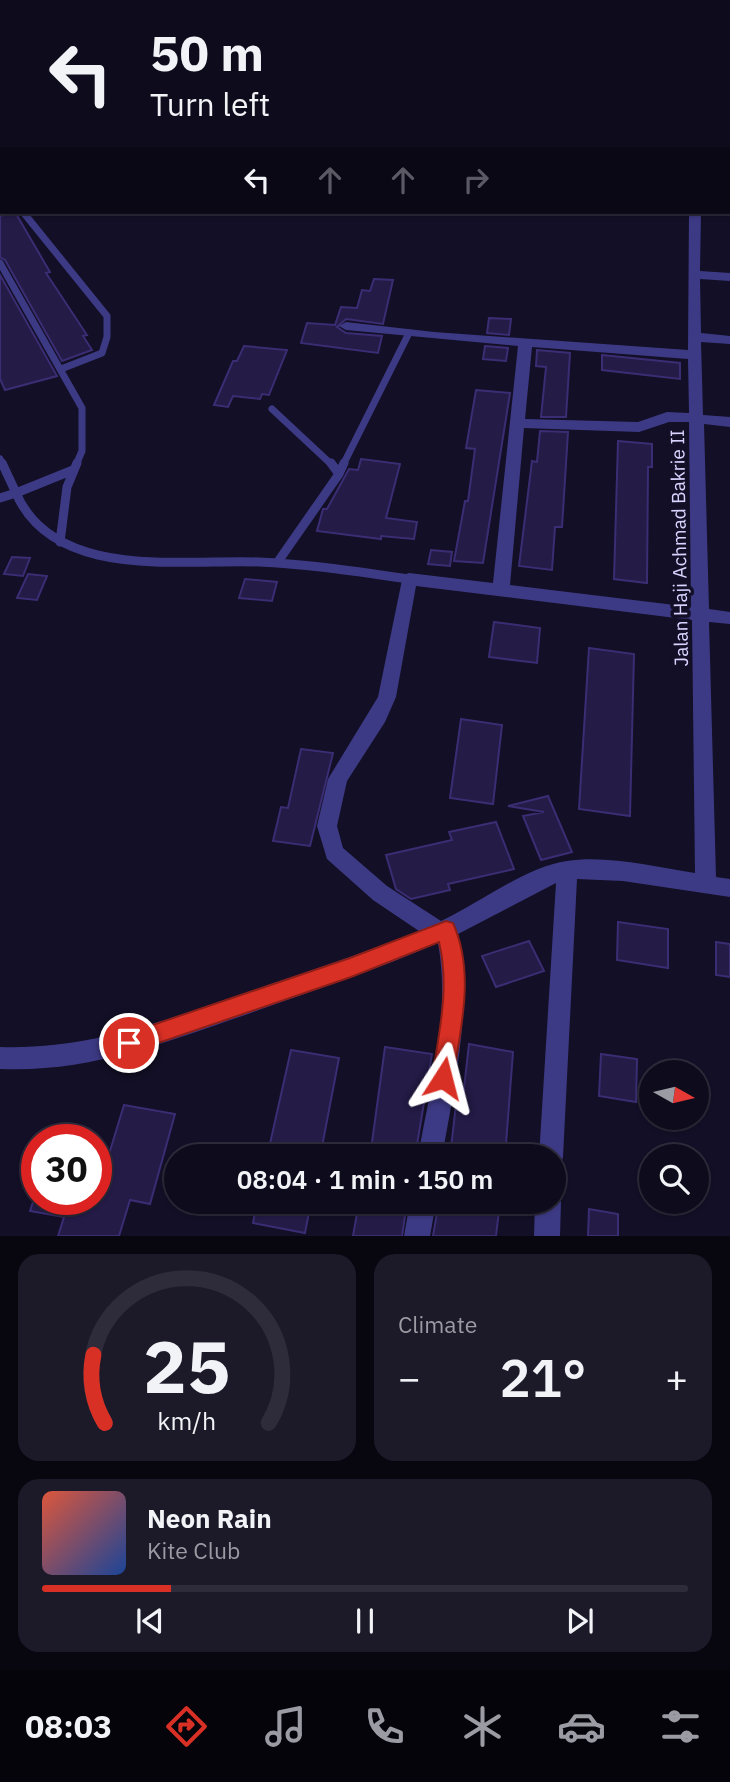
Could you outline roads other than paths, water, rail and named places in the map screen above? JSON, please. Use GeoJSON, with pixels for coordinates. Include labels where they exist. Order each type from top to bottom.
{"type":"FeatureCollection","features":[{"type":"Feature","properties":{"kind":"street","name":"Jalan Haji Achmad Bakrie II"},"geometry":{"type":"LineString","coordinates":[[695,214],[694,355],[702,614],[706,884]]}},
{"type":"Feature","properties":{"kind":"street"},"geometry":{"type":"LineString","coordinates":[[693,275],[726,275]]}},
{"type":"Feature","properties":{"kind":"street"},"geometry":{"type":"LineString","coordinates":[[346,326],[694,355]]}},
{"type":"Feature","properties":{"kind":"street"},"geometry":{"type":"LineString","coordinates":[[694,337],[730,340]]}},
{"type":"Feature","properties":{"kind":"street"},"geometry":{"type":"LineString","coordinates":[[501,591],[525,343]]}},
{"type":"Feature","properties":{"kind":"street"},"geometry":{"type":"LineString","coordinates":[[517,423],[639,427],[667,417],[730,422]]}},
{"type":"Feature","properties":{"kind":"street"},"geometry":{"type":"LineString","coordinates":[[432,1144],[454,1003],[454,961],[443,931],[380,893],[334,853],[327,826],[338,779],[378,717],[387,697],[409,579],[730,618]]}},
{"type":"Feature","properties":{"kind":"street"},"geometry":{"type":"LineString","coordinates":[[552,1144],[567,870]]}},
{"type":"Feature","properties":{"kind":"street"},"geometry":{"type":"LineString","coordinates":[[0,1058],[77,1055],[129,1043],[351,967],[443,931],[539,881],[567,870],[604,871],[730,888]]}},
{"type":"Feature","properties":{"kind":"street"},"geometry":{"type":"LineString","coordinates":[[417,1236],[421,1214]]}},
{"type":"Feature","properties":{"kind":"street"},"geometry":{"type":"LineString","coordinates":[[547,1236],[548,1214]]}},
{"type":"Feature","properties":{"kind":"lane"},"geometry":{"type":"LineString","coordinates":[[25,214],[107,316],[107,337],[102,353],[61,369]]}},
{"type":"Feature","properties":{"kind":"lane"},"geometry":{"type":"LineString","coordinates":[[0,263],[82,408],[82,451],[73,470],[60,542]]}},
{"type":"Feature","properties":{"kind":"lane"},"geometry":{"type":"LineString","coordinates":[[277,563],[339,474],[409,333]]}},
{"type":"Feature","properties":{"kind":"lane"},"geometry":{"type":"LineString","coordinates":[[272,409],[325,455],[339,474]]}},
{"type":"Feature","properties":{"kind":"lane"},"geometry":{"type":"LineString","coordinates":[[0,459],[22,509],[60,542],[87,550],[150,559],[277,563],[409,579]]}},
{"type":"Feature","properties":{"kind":"lane"},"geometry":{"type":"LineString","coordinates":[[0,498],[73,470]]}}]}
